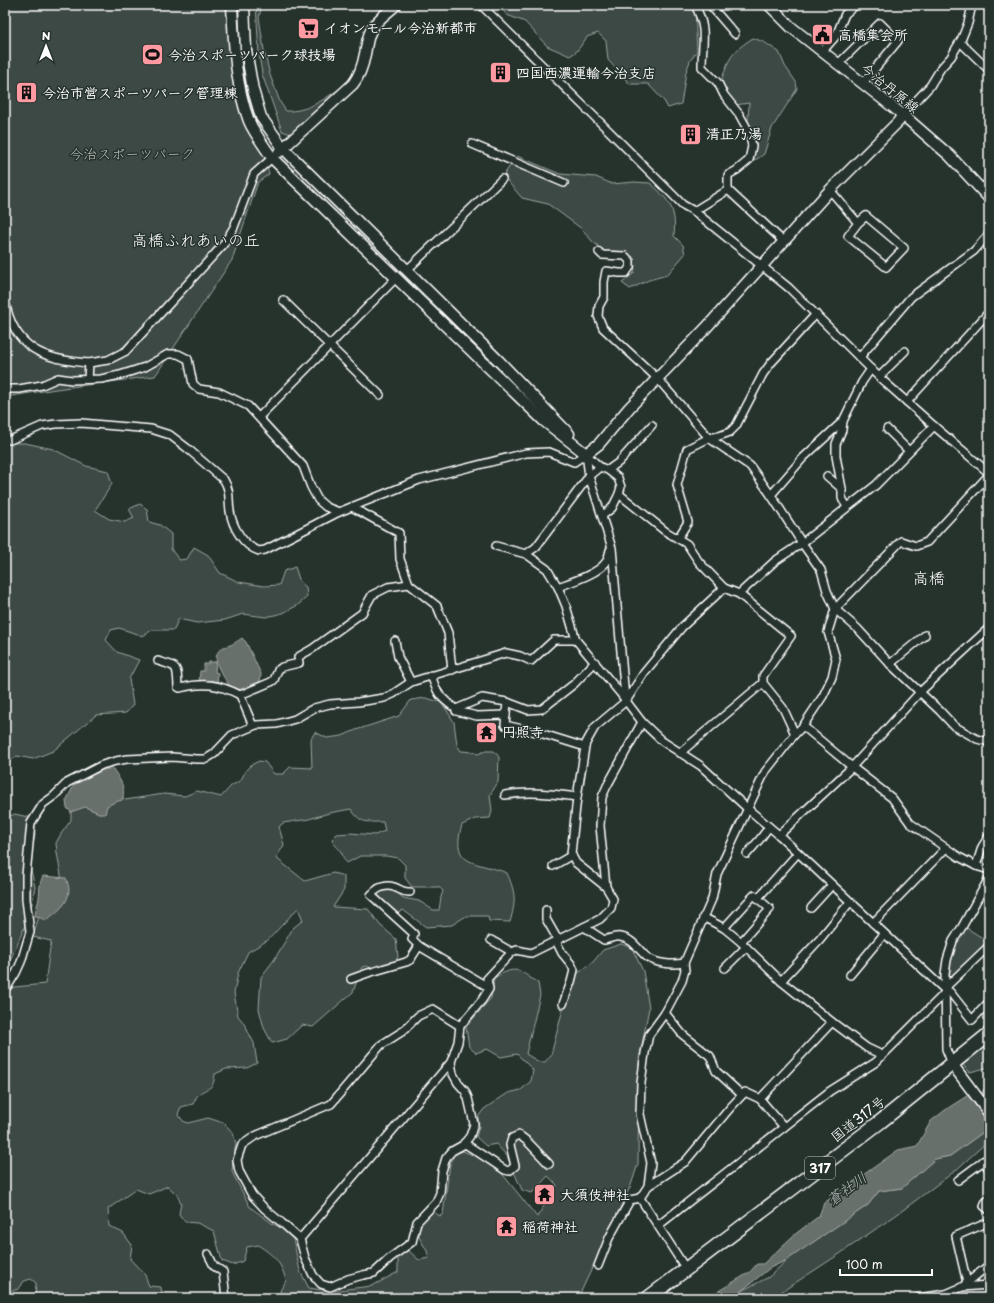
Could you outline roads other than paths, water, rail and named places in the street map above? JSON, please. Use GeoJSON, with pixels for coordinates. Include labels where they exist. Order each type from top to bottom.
{"type":"FeatureCollection","features":[{"type":"Feature","properties":{"kind":"highway","name":"国道317号"},"geometry":{"type":"LineString","coordinates":[[648,1298],[953,1066],[989,1034]]}},
{"type":"Feature","properties":{"kind":"street"},"geometry":{"type":"LineString","coordinates":[[232,5],[234,41],[240,92],[250,123],[272,158],[544,421],[604,469],[618,478],[621,487],[619,494],[612,508],[602,516]]}},
{"type":"Feature","properties":{"kind":"street"},"geometry":{"type":"LineString","coordinates":[[244,5],[246,50],[253,90],[261,117],[283,148],[499,361],[586,454],[589,476],[611,546],[626,701]]}},
{"type":"Feature","properties":{"kind":"street"},"geometry":{"type":"LineString","coordinates":[[5,301],[13,328],[23,340],[45,355],[58,360],[89,363],[108,360],[126,351],[223,245],[234,227],[254,174],[353,84],[360,75],[367,40],[372,28],[382,16],[396,5]]}},
{"type":"Feature","properties":{"kind":"street"},"geometry":{"type":"LineString","coordinates":[[481,5],[683,205],[694,211],[789,288],[879,377],[989,474],[927,542],[916,546],[901,541],[835,609],[828,632],[836,659],[832,677],[823,696],[803,726],[794,734],[765,772],[717,874],[712,899],[684,963],[685,970],[682,981],[665,1013],[649,1035],[641,1083],[640,1114],[652,1163],[648,1186]]}},
{"type":"Feature","properties":{"kind":"street"},"geometry":{"type":"LineString","coordinates":[[695,5],[702,21],[704,38],[702,67],[718,83],[724,95],[739,114],[748,132],[752,146],[749,160],[728,175],[728,190],[784,242]]}},
{"type":"Feature","properties":{"kind":"street"},"geometry":{"type":"LineString","coordinates":[[710,5],[735,34]]}},
{"type":"Feature","properties":{"kind":"street","name":"今治丹原線"},"geometry":{"type":"LineString","coordinates":[[769,5],[791,27],[903,115],[948,154],[986,194]]}},
{"type":"Feature","properties":{"kind":"street"},"geometry":{"type":"LineString","coordinates":[[822,52],[836,36],[845,14],[856,5]]}},
{"type":"Feature","properties":{"kind":"street"},"geometry":{"type":"LineString","coordinates":[[10,440],[42,426],[75,424],[151,429],[170,435],[224,480],[228,487],[230,511],[238,533],[248,545],[259,551],[265,550],[339,512],[419,480],[526,454],[549,452],[574,462],[599,444],[629,408],[706,328],[830,190],[889,131],[930,86],[960,42],[968,23],[972,5]]}},
{"type":"Feature","properties":{"kind":"street"},"geometry":{"type":"LineString","coordinates":[[838,64],[880,23],[898,41],[862,83]]}},
{"type":"Feature","properties":{"kind":"street"},"geometry":{"type":"LineString","coordinates":[[960,42],[989,70]]}},
{"type":"Feature","properties":{"kind":"street"},"geometry":{"type":"LineString","coordinates":[[472,144],[564,183]]}},
{"type":"Feature","properties":{"kind":"street"},"geometry":{"type":"LineString","coordinates":[[407,270],[502,179]]}},
{"type":"Feature","properties":{"kind":"street"},"geometry":{"type":"LineString","coordinates":[[986,194],[989,180]]}},
{"type":"Feature","properties":{"kind":"street"},"geometry":{"type":"LineString","coordinates":[[694,211],[728,190]]}},
{"type":"Feature","properties":{"kind":"street"},"geometry":{"type":"LineString","coordinates":[[830,190],[858,223]]}},
{"type":"Feature","properties":{"kind":"street"},"geometry":{"type":"LineString","coordinates":[[866,216],[904,248],[886,267],[848,236],[858,223],[866,216]]}},
{"type":"Feature","properties":{"kind":"street"},"geometry":{"type":"LineString","coordinates":[[860,357],[911,297],[974,251],[989,234]]}},
{"type":"Feature","properties":{"kind":"street"},"geometry":{"type":"LineString","coordinates":[[599,252],[602,255],[625,256],[630,261],[630,267],[626,273],[606,271],[604,297],[599,306],[598,316],[603,328],[657,378],[708,438],[750,466],[821,570],[827,591],[835,609],[858,629],[890,664],[954,726],[977,739],[989,742]]}},
{"type":"Feature","properties":{"kind":"street"},"geometry":{"type":"LineString","coordinates":[[259,417],[396,278]]}},
{"type":"Feature","properties":{"kind":"street"},"geometry":{"type":"LineString","coordinates":[[283,300],[380,395]]}},
{"type":"Feature","properties":{"kind":"street"},"geometry":{"type":"LineString","coordinates":[[907,402],[989,312]]}},
{"type":"Feature","properties":{"kind":"street"},"geometry":{"type":"LineString","coordinates":[[678,538],[688,522],[677,485],[687,449],[708,438],[730,432],[736,426],[763,374],[771,363],[816,314]]}},
{"type":"Feature","properties":{"kind":"street"},"geometry":{"type":"LineString","coordinates":[[879,377],[905,351]]}},
{"type":"Feature","properties":{"kind":"street"},"geometry":{"type":"LineString","coordinates":[[5,388],[42,385],[58,378],[72,380],[101,379],[120,375],[144,367],[168,354],[178,354],[188,359],[193,384],[199,389],[219,392],[248,406],[303,466],[318,500],[326,507],[339,512]]}},
{"type":"Feature","properties":{"kind":"street"},"geometry":{"type":"LineString","coordinates":[[88,380],[89,363]]}},
{"type":"Feature","properties":{"kind":"street"},"geometry":{"type":"LineString","coordinates":[[847,507],[842,498],[842,489],[836,456],[836,444],[842,430],[843,421],[862,382],[871,369]]}},
{"type":"Feature","properties":{"kind":"street"},"geometry":{"type":"LineString","coordinates":[[771,495],[803,458],[843,421]]}},
{"type":"Feature","properties":{"kind":"street"},"geometry":{"type":"LineString","coordinates":[[526,554],[536,547],[589,476],[619,462],[652,425]]}},
{"type":"Feature","properties":{"kind":"street"},"geometry":{"type":"LineString","coordinates":[[739,594],[775,562],[802,543],[876,485],[934,426]]}},
{"type":"Feature","properties":{"kind":"street"},"geometry":{"type":"LineString","coordinates":[[887,429],[909,451]]}},
{"type":"Feature","properties":{"kind":"street"},"geometry":{"type":"LineString","coordinates":[[827,476],[842,489]]}},
{"type":"Feature","properties":{"kind":"street"},"geometry":{"type":"LineString","coordinates":[[619,494],[666,531],[687,544],[699,562],[724,588],[739,594],[791,636],[763,676],[763,683],[783,708],[794,734]]}},
{"type":"Feature","properties":{"kind":"street"},"geometry":{"type":"LineString","coordinates":[[352,507],[399,533],[400,559],[409,584],[438,606],[448,633],[452,670]]}},
{"type":"Feature","properties":{"kind":"street"},"geometry":{"type":"LineString","coordinates":[[496,546],[526,554],[547,569],[558,587],[566,606],[576,640],[642,722],[662,741],[701,766],[779,835],[946,991],[950,992],[972,1020],[989,1002]]}},
{"type":"Feature","properties":{"kind":"street"},"geometry":{"type":"LineString","coordinates":[[558,587],[592,573],[600,568],[606,562],[611,546]]}},
{"type":"Feature","properties":{"kind":"street"},"geometry":{"type":"LineString","coordinates":[[240,695],[274,680],[278,670],[282,667],[299,663],[298,657],[312,650],[362,613],[372,595],[388,587],[409,584]]}},
{"type":"Feature","properties":{"kind":"street"},"geometry":{"type":"LineString","coordinates":[[300,1239],[451,1062],[458,1042],[460,1026],[482,1000],[489,989],[487,979],[512,952],[517,950],[531,953],[600,919],[611,908],[613,900],[606,888],[576,863],[572,855],[578,797],[586,743],[595,728],[626,701],[644,673],[682,627],[724,588]]}},
{"type":"Feature","properties":{"kind":"street"},"geometry":{"type":"LineString","coordinates":[[779,835],[852,767],[920,692],[989,628]]}},
{"type":"Feature","properties":{"kind":"street"},"geometry":{"type":"LineString","coordinates":[[890,664],[925,635]]}},
{"type":"Feature","properties":{"kind":"street"},"geometry":{"type":"LineString","coordinates":[[8,986],[21,962],[30,932],[26,899],[26,875],[31,823],[43,804],[54,796],[67,783],[102,765],[127,759],[172,757],[206,759],[214,754],[232,735],[256,725],[277,724],[296,718],[314,708],[384,698],[411,682],[506,653],[520,656],[531,661],[554,640],[576,640]]}},
{"type":"Feature","properties":{"kind":"street"},"geometry":{"type":"LineString","coordinates":[[395,641],[398,657],[411,682]]}},
{"type":"Feature","properties":{"kind":"street"},"geometry":{"type":"LineString","coordinates":[[158,661],[174,666],[177,670],[178,687],[180,688],[206,684],[227,688],[240,695],[253,726]]}},
{"type":"Feature","properties":{"kind":"street"},"geometry":{"type":"LineString","coordinates":[[456,709],[482,698],[507,702],[528,710],[542,709],[574,684],[595,662]]}},
{"type":"Feature","properties":{"kind":"street"},"geometry":{"type":"LineString","coordinates":[[430,675],[437,692],[456,709],[456,711],[476,716],[506,715]]}},
{"type":"Feature","properties":{"kind":"street"},"geometry":{"type":"LineString","coordinates":[[680,753],[763,683]]}},
{"type":"Feature","properties":{"kind":"street"},"geometry":{"type":"LineString","coordinates":[[507,702],[505,725],[540,733],[585,747]]}},
{"type":"Feature","properties":{"kind":"street"},"geometry":{"type":"LineString","coordinates":[[606,888],[600,826],[602,797],[642,722]]}},
{"type":"Feature","properties":{"kind":"street"},"geometry":{"type":"LineString","coordinates":[[803,726],[892,798],[910,823],[959,857],[976,866],[989,870]]}},
{"type":"Feature","properties":{"kind":"street"},"geometry":{"type":"LineString","coordinates":[[505,795],[521,792],[534,792],[578,797]]}},
{"type":"Feature","properties":{"kind":"street"},"geometry":{"type":"LineString","coordinates":[[747,854],[769,827]]}},
{"type":"Feature","properties":{"kind":"street"},"geometry":{"type":"LineString","coordinates":[[976,866],[982,847],[989,836]]}},
{"type":"Feature","properties":{"kind":"street"},"geometry":{"type":"LineString","coordinates":[[873,923],[946,848]]}},
{"type":"Feature","properties":{"kind":"street"},"geometry":{"type":"LineString","coordinates":[[758,898],[798,853]]}},
{"type":"Feature","properties":{"kind":"street"},"geometry":{"type":"LineString","coordinates":[[553,866],[572,855]]}},
{"type":"Feature","properties":{"kind":"street"},"geometry":{"type":"LineString","coordinates":[[989,878],[950,948],[945,974],[946,1049],[953,1066],[989,1113]]}},
{"type":"Feature","properties":{"kind":"street"},"geometry":{"type":"LineString","coordinates":[[811,908],[832,885]]}},
{"type":"Feature","properties":{"kind":"street"},"geometry":{"type":"LineString","coordinates":[[410,892],[405,893],[394,886],[385,886],[377,889],[371,895],[414,934],[412,939],[419,946],[488,987]]}},
{"type":"Feature","properties":{"kind":"street"},"geometry":{"type":"LineString","coordinates":[[724,928],[754,895],[770,909],[725,968]]}},
{"type":"Feature","properties":{"kind":"street"},"geometry":{"type":"LineString","coordinates":[[781,981],[850,902]]}},
{"type":"Feature","properties":{"kind":"street"},"geometry":{"type":"LineString","coordinates":[[546,910],[546,919],[562,953],[574,970],[562,1004]]}},
{"type":"Feature","properties":{"kind":"street"},"geometry":{"type":"LineString","coordinates":[[703,917],[724,928],[744,944],[781,981],[832,1022],[867,1048],[882,1055]]}},
{"type":"Feature","properties":{"kind":"street"},"geometry":{"type":"LineString","coordinates":[[584,927],[604,940],[620,937],[628,940],[639,948],[647,957],[658,963],[684,963]]}},
{"type":"Feature","properties":{"kind":"street"},"geometry":{"type":"LineString","coordinates":[[850,975],[884,934]]}},
{"type":"Feature","properties":{"kind":"street"},"geometry":{"type":"LineString","coordinates":[[491,940],[512,952]]}},
{"type":"Feature","properties":{"kind":"street"},"geometry":{"type":"LineString","coordinates":[[351,979],[406,962],[410,960],[419,946]]}},
{"type":"Feature","properties":{"kind":"street"},"geometry":{"type":"LineString","coordinates":[[659,1226],[830,1091],[876,1062],[946,991],[948,985],[989,946]]}},
{"type":"Feature","properties":{"kind":"street"},"geometry":{"type":"LineString","coordinates":[[451,1062],[455,1079],[468,1098],[474,1124],[470,1136],[446,1158],[442,1171],[440,1192],[436,1202],[417,1222],[412,1242],[390,1258],[374,1273],[363,1274],[330,1287],[321,1284],[312,1274],[305,1258],[300,1239],[265,1209],[252,1195],[239,1171],[237,1160],[242,1145],[256,1136],[330,1104],[381,1045],[403,1030],[418,1016],[433,1009],[460,1026]]}},
{"type":"Feature","properties":{"kind":"street"},"geometry":{"type":"LineString","coordinates":[[665,1013],[683,1035],[710,1056],[716,1071],[742,1095]]}},
{"type":"Feature","properties":{"kind":"street"},"geometry":{"type":"LineString","coordinates":[[760,1099],[832,1022]]}},
{"type":"Feature","properties":{"kind":"street"},"geometry":{"type":"LineString","coordinates":[[598,1266],[609,1238],[630,1200],[640,1198],[648,1186],[685,1162],[745,1092],[760,1099],[784,1127]]}},
{"type":"Feature","properties":{"kind":"street"},"geometry":{"type":"LineString","coordinates":[[464,1143],[505,1170],[509,1171],[515,1166],[510,1144],[512,1138],[519,1135],[528,1141],[549,1164]]}},
{"type":"Feature","properties":{"kind":"street"},"geometry":{"type":"LineString","coordinates":[[958,1180],[986,1159],[989,1169]]}},
{"type":"Feature","properties":{"kind":"street"},"geometry":{"type":"LineString","coordinates":[[640,1198],[686,1269]]}},
{"type":"Feature","properties":{"kind":"street"},"geometry":{"type":"LineString","coordinates":[[989,1200],[984,1206],[989,1210]]}},
{"type":"Feature","properties":{"kind":"street"},"geometry":{"type":"LineString","coordinates":[[964,1285],[956,1236],[989,1222]]}},
{"type":"Feature","properties":{"kind":"street"},"geometry":{"type":"LineString","coordinates":[[208,1254],[214,1266],[224,1272],[226,1298]]}},
{"type":"Feature","properties":{"kind":"street"},"geometry":{"type":"LineString","coordinates":[[918,1298],[943,1296],[964,1285],[989,1265]]}},
{"type":"Feature","properties":{"kind":"street"},"geometry":{"type":"LineString","coordinates":[[964,1285],[989,1285]]}},
{"type":"Feature","properties":{"kind":"water"},"geometry":{"type":"Polygon","coordinates":[[[242,638],[246,642],[261,674],[260,681],[246,689],[231,688],[219,668],[216,657],[222,648],[242,638]]]}},
{"type":"Feature","properties":{"kind":"water"},"geometry":{"type":"Polygon","coordinates":[[[209,662],[216,662],[215,672],[218,673],[217,684],[199,682],[200,671],[204,671],[204,664],[208,664],[209,662]]]}},
{"type":"Feature","properties":{"kind":"water"},"geometry":{"type":"Polygon","coordinates":[[[104,769],[113,769],[120,780],[124,791],[122,800],[107,806],[105,814],[101,814],[85,807],[71,812],[67,808],[66,801],[75,783],[104,769]]]}},
{"type":"Feature","properties":{"kind":"water"},"geometry":{"type":"Polygon","coordinates":[[[43,876],[66,878],[69,888],[67,900],[58,911],[46,920],[35,916],[40,884],[43,876]]]}},
{"type":"Feature","properties":{"kind":"water","name":"蒼社川"},"geometry":{"type":"Polygon","coordinates":[[[989,1083],[989,1128],[950,1156],[935,1159],[902,1188],[879,1191],[868,1205],[787,1260],[770,1268],[741,1291],[728,1298],[707,1298],[750,1272],[757,1264],[763,1264],[794,1235],[819,1216],[824,1203],[898,1150],[917,1146],[931,1121],[970,1094],[976,1100],[989,1083]]]}},
{"type":"Feature","properties":{"kind":"place","name":"イオンモール今治新都市"},"geometry":{"type":"Point","coordinates":[309,28]}},
{"type":"Feature","properties":{"kind":"place","name":"高橋集会所"},"geometry":{"type":"Point","coordinates":[823,35]}},
{"type":"Feature","properties":{"kind":"place","name":"今治スポーツパーク球技場"},"geometry":{"type":"Point","coordinates":[153,55]}},
{"type":"Feature","properties":{"kind":"place","name":"四国西濃運輸今治支店"},"geometry":{"type":"Point","coordinates":[500,73]}},
{"type":"Feature","properties":{"kind":"place","name":"今治市営スポーツパーク管理棟"},"geometry":{"type":"Point","coordinates":[27,93]}},
{"type":"Feature","properties":{"kind":"place","name":"清正乃湯"},"geometry":{"type":"Point","coordinates":[690,134]}},
{"type":"Feature","properties":{"kind":"place","name":"円照寺"},"geometry":{"type":"Point","coordinates":[487,732]}},
{"type":"Feature","properties":{"kind":"place","name":"大須伎神社"},"geometry":{"type":"Point","coordinates":[545,1195]}},
{"type":"Feature","properties":{"kind":"place","name":"稲荷神社"},"geometry":{"type":"Point","coordinates":[506,1227]}},
{"type":"Feature","properties":{"kind":"district","name":"高橋ふれあいの丘"},"geometry":{"type":"Point","coordinates":[196,240]}},
{"type":"Feature","properties":{"kind":"district","name":"高橋"},"geometry":{"type":"Point","coordinates":[929,578]}},
{"type":"Feature","properties":{"kind":"park label","name":"今治スポーツパーク"},"geometry":{"type":"Point","coordinates":[132,154]}}]}
